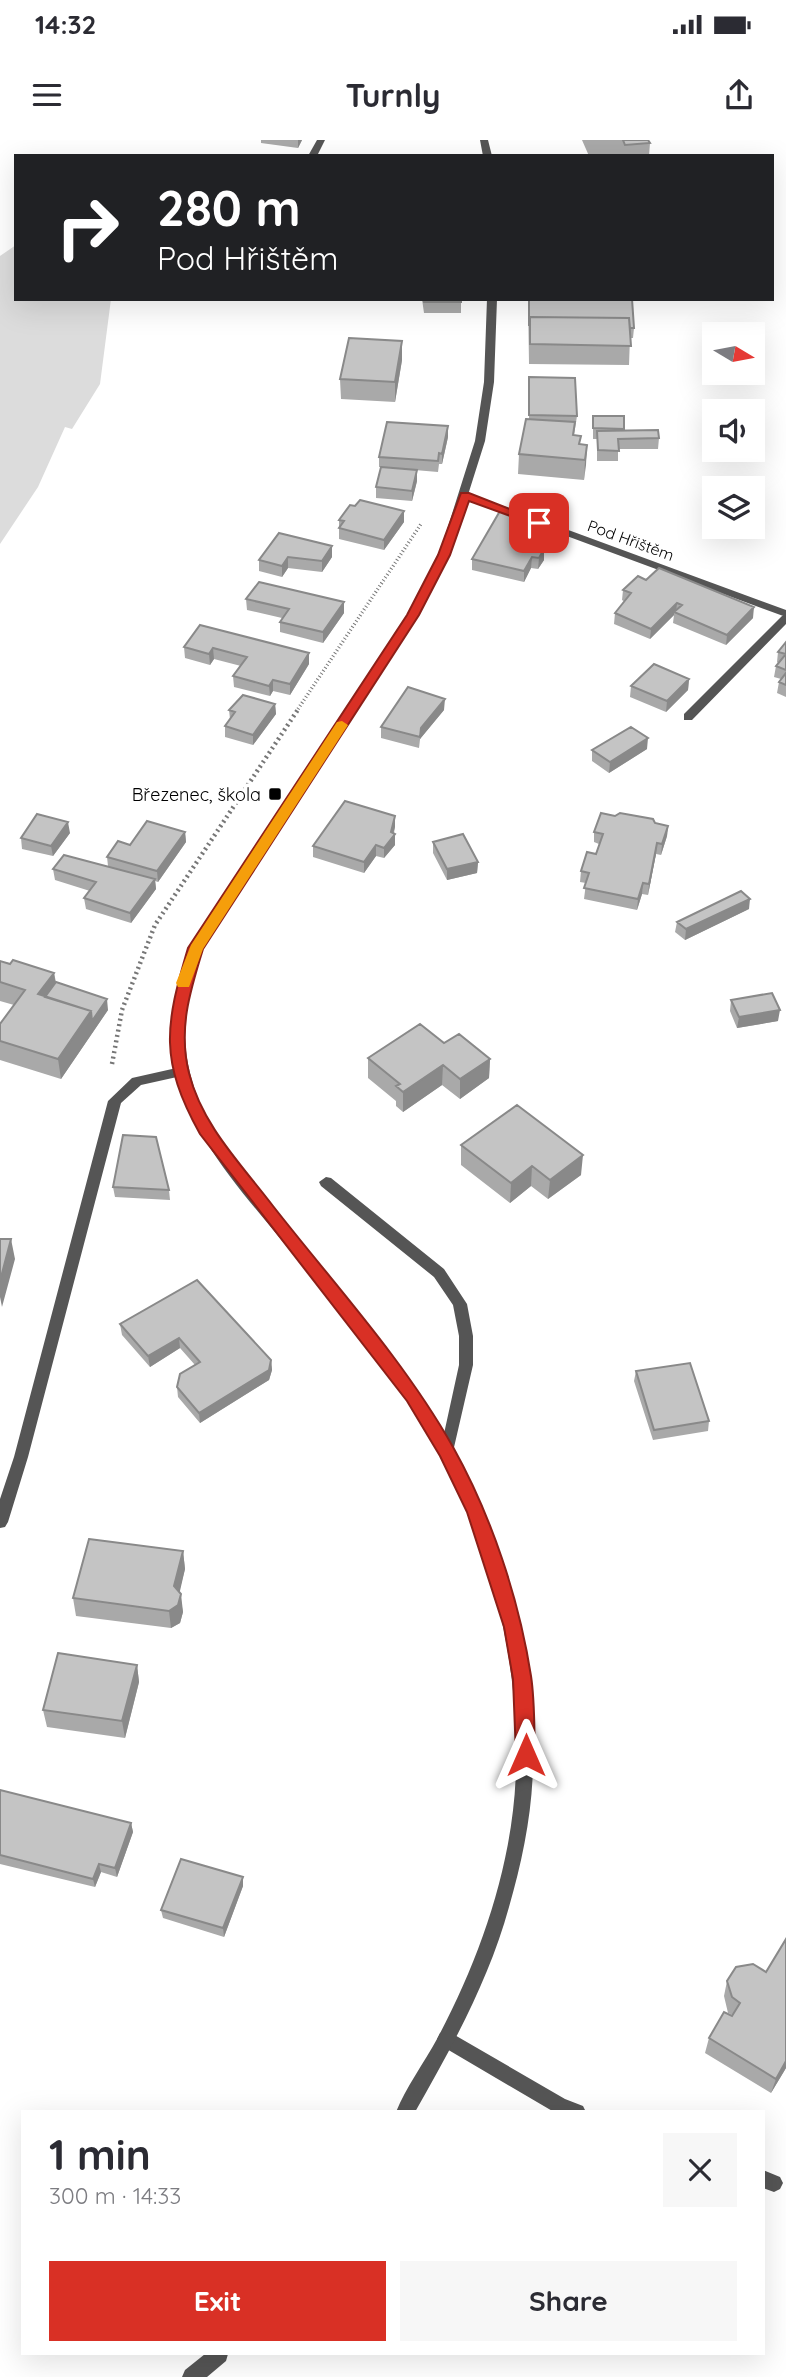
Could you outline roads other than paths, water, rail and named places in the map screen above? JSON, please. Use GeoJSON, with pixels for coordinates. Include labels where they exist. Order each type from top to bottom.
{"type":"FeatureCollection","features":[{"type":"Feature","properties":{"kind":"street"},"geometry":{"type":"LineString","coordinates":[[406,2110],[446,2039],[484,1960],[516,1853],[524,1794],[527,1736],[522,1679],[506,1601],[476,1512],[447,1452],[413,1397],[225,1158],[191,1102],[181,1072],[176,1040],[178,1009],[196,948],[413,615],[444,555],[480,441],[489,382],[492,301]]}},
{"type":"Feature","properties":{"kind":"street","name":"Pod Hřištěm"},"geometry":{"type":"LineString","coordinates":[[465,495],[786,616]]}},
{"type":"Feature","properties":{"kind":"street"},"geometry":{"type":"LineString","coordinates":[[688,717],[786,616]]}},
{"type":"Feature","properties":{"kind":"street"},"geometry":{"type":"LineString","coordinates":[[0,1522],[21,1457],[110,1113],[120,1094],[137,1082],[181,1072]]}},
{"type":"Feature","properties":{"kind":"street"},"geometry":{"type":"LineString","coordinates":[[326,1182],[439,1273],[460,1304],[466,1336],[466,1366],[447,1452]]}},
{"type":"Feature","properties":{"kind":"street"},"geometry":{"type":"LineString","coordinates":[[446,2039],[560,2106],[571,2110]]}},
{"type":"Feature","properties":{"kind":"street"},"geometry":{"type":"LineString","coordinates":[[192,2377],[218,2355]]}},
{"type":"Feature","properties":{"kind":"place","name":"Březenec, škola"},"geometry":{"type":"Point","coordinates":[275,794]}}]}
